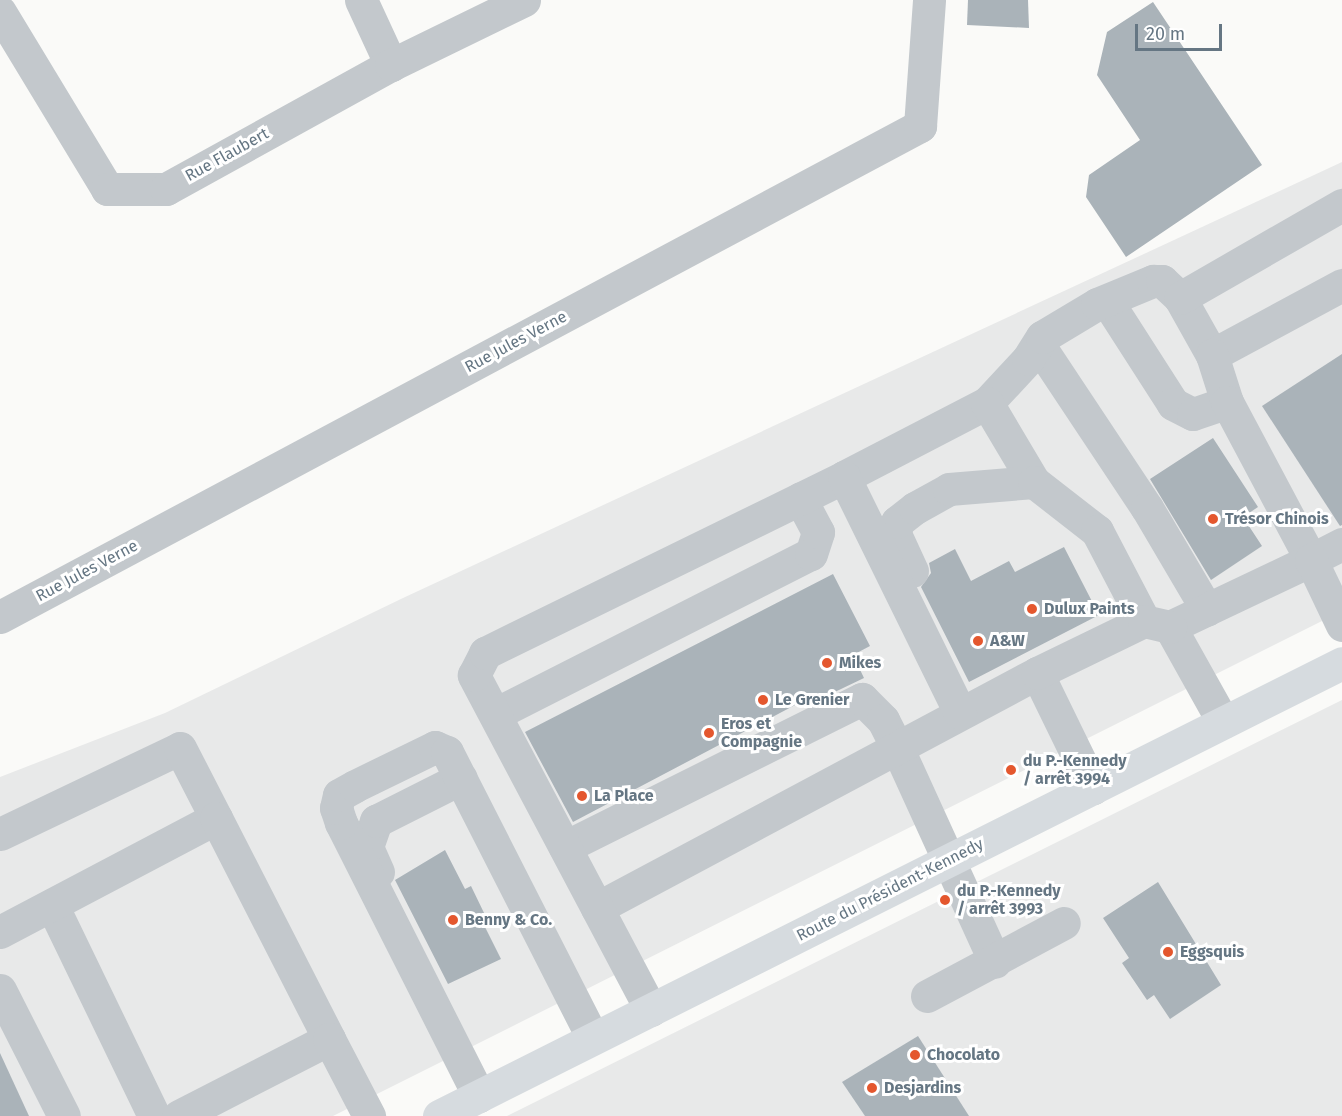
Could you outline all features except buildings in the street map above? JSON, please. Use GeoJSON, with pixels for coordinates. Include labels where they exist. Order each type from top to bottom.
{"type":"FeatureCollection","features":[{"type":"Feature","properties":{"kind":"main road","name":"Route du Président-Kennedy"},"geometry":{"type":"LineString","coordinates":[[439,1116],[1342,663]]}},
{"type":"Feature","properties":{"kind":"street"},"geometry":{"type":"LineString","coordinates":[[361,0],[392,65]]}},
{"type":"Feature","properties":{"kind":"street","name":"Rue Flaubert"},"geometry":{"type":"LineString","coordinates":[[0,12],[107,189],[166,189],[392,65],[524,0]]}},
{"type":"Feature","properties":{"kind":"street","name":"Rue Jules Verne"},"geometry":{"type":"LineString","coordinates":[[0,617],[920,126],[929,0]]}},
{"type":"Feature","properties":{"kind":"street"},"geometry":{"type":"LineString","coordinates":[[1180,298],[1342,206]]}},
{"type":"Feature","properties":{"kind":"street"},"geometry":{"type":"LineString","coordinates":[[651,1010],[474,675],[485,653],[843,477],[987,402],[1042,337],[1107,301],[1153,281],[1162,281],[1180,298],[1212,354],[1227,402],[1311,560],[1342,625]]}},
{"type":"Feature","properties":{"kind":"street"},"geometry":{"type":"LineString","coordinates":[[1212,354],[1342,285]]}},
{"type":"Feature","properties":{"kind":"street"},"geometry":{"type":"LineString","coordinates":[[1107,301],[1173,404],[1193,414],[1227,402]]}},
{"type":"Feature","properties":{"kind":"street"},"geometry":{"type":"LineString","coordinates":[[1038,344],[1147,508],[1207,610]]}},
{"type":"Feature","properties":{"kind":"street"},"geometry":{"type":"LineString","coordinates":[[987,402],[1034,482],[1097,531],[1223,722]]}},
{"type":"Feature","properties":{"kind":"street"},"geometry":{"type":"LineString","coordinates":[[843,477],[968,709]]}},
{"type":"Feature","properties":{"kind":"street"},"geometry":{"type":"LineString","coordinates":[[968,709],[894,534],[897,522],[949,489],[1034,482]]}},
{"type":"Feature","properties":{"kind":"street"},"geometry":{"type":"LineString","coordinates":[[495,714],[810,554],[818,532],[800,498]]}},
{"type":"Feature","properties":{"kind":"street"},"geometry":{"type":"LineString","coordinates":[[597,908],[1037,673],[1157,624],[1207,610],[1342,544]]}},
{"type":"Feature","properties":{"kind":"street"},"geometry":{"type":"LineString","coordinates":[[1037,673],[1093,788]]}},
{"type":"Feature","properties":{"kind":"street"},"geometry":{"type":"LineString","coordinates":[[565,847],[856,699],[870,703],[897,747],[946,862],[995,962]]}},
{"type":"Feature","properties":{"kind":"street"},"geometry":{"type":"LineString","coordinates":[[479,1096],[336,808],[339,795],[435,747],[447,752],[593,1038]]}},
{"type":"Feature","properties":{"kind":"street"},"geometry":{"type":"LineString","coordinates":[[0,834],[180,748],[369,1116]]}},
{"type":"Feature","properties":{"kind":"street"},"geometry":{"type":"LineString","coordinates":[[435,1009],[428,971],[369,855],[367,838],[383,815],[461,778]]}},
{"type":"Feature","properties":{"kind":"street"},"geometry":{"type":"LineString","coordinates":[[0,932],[216,818]]}},
{"type":"Feature","properties":{"kind":"street"},"geometry":{"type":"LineString","coordinates":[[52,905],[154,1116]]}},
{"type":"Feature","properties":{"kind":"street"},"geometry":{"type":"LineString","coordinates":[[927,996],[1064,924]]}},
{"type":"Feature","properties":{"kind":"street"},"geometry":{"type":"LineString","coordinates":[[4,1007],[64,1116]]}},
{"type":"Feature","properties":{"kind":"street"},"geometry":{"type":"LineString","coordinates":[[179,1116],[329,1038]]}},
{"type":"Feature","properties":{"kind":"shaded area"},"geometry":{"type":"Polygon","coordinates":[[[1342,162],[1342,611],[333,1116],[0,1116],[0,777],[165,713],[403,598],[1342,162]]]}},
{"type":"Feature","properties":{"kind":"shaded area"},"geometry":{"type":"Polygon","coordinates":[[[1342,700],[1342,1116],[507,1116],[1342,700]]]}},
{"type":"Feature","properties":{"kind":"place","name":"Trésor Chinois"},"geometry":{"type":"Point","coordinates":[1213,519]}},
{"type":"Feature","properties":{"kind":"place","name":"Dulux Paints"},"geometry":{"type":"Point","coordinates":[1032,609]}},
{"type":"Feature","properties":{"kind":"place","name":"A&W"},"geometry":{"type":"Point","coordinates":[978,641]}},
{"type":"Feature","properties":{"kind":"place","name":"Mikes"},"geometry":{"type":"Point","coordinates":[827,663]}},
{"type":"Feature","properties":{"kind":"place","name":"Le Grenier"},"geometry":{"type":"Point","coordinates":[763,700]}},
{"type":"Feature","properties":{"kind":"place","name":"Eros et Compagnie"},"geometry":{"type":"Point","coordinates":[709,733]}},
{"type":"Feature","properties":{"kind":"place","name":"du P.-Kennedy / arrêt 3994"},"geometry":{"type":"Point","coordinates":[1011,770]}},
{"type":"Feature","properties":{"kind":"place","name":"La Place"},"geometry":{"type":"Point","coordinates":[582,796]}},
{"type":"Feature","properties":{"kind":"place","name":"du P.-Kennedy / arrêt 3993"},"geometry":{"type":"Point","coordinates":[945,900]}},
{"type":"Feature","properties":{"kind":"place","name":"Benny & Co."},"geometry":{"type":"Point","coordinates":[453,920]}},
{"type":"Feature","properties":{"kind":"place","name":"Eggsquis"},"geometry":{"type":"Point","coordinates":[1168,952]}},
{"type":"Feature","properties":{"kind":"place","name":"Chocolato"},"geometry":{"type":"Point","coordinates":[915,1055]}},
{"type":"Feature","properties":{"kind":"place","name":"Desjardins"},"geometry":{"type":"Point","coordinates":[872,1088]}}]}
